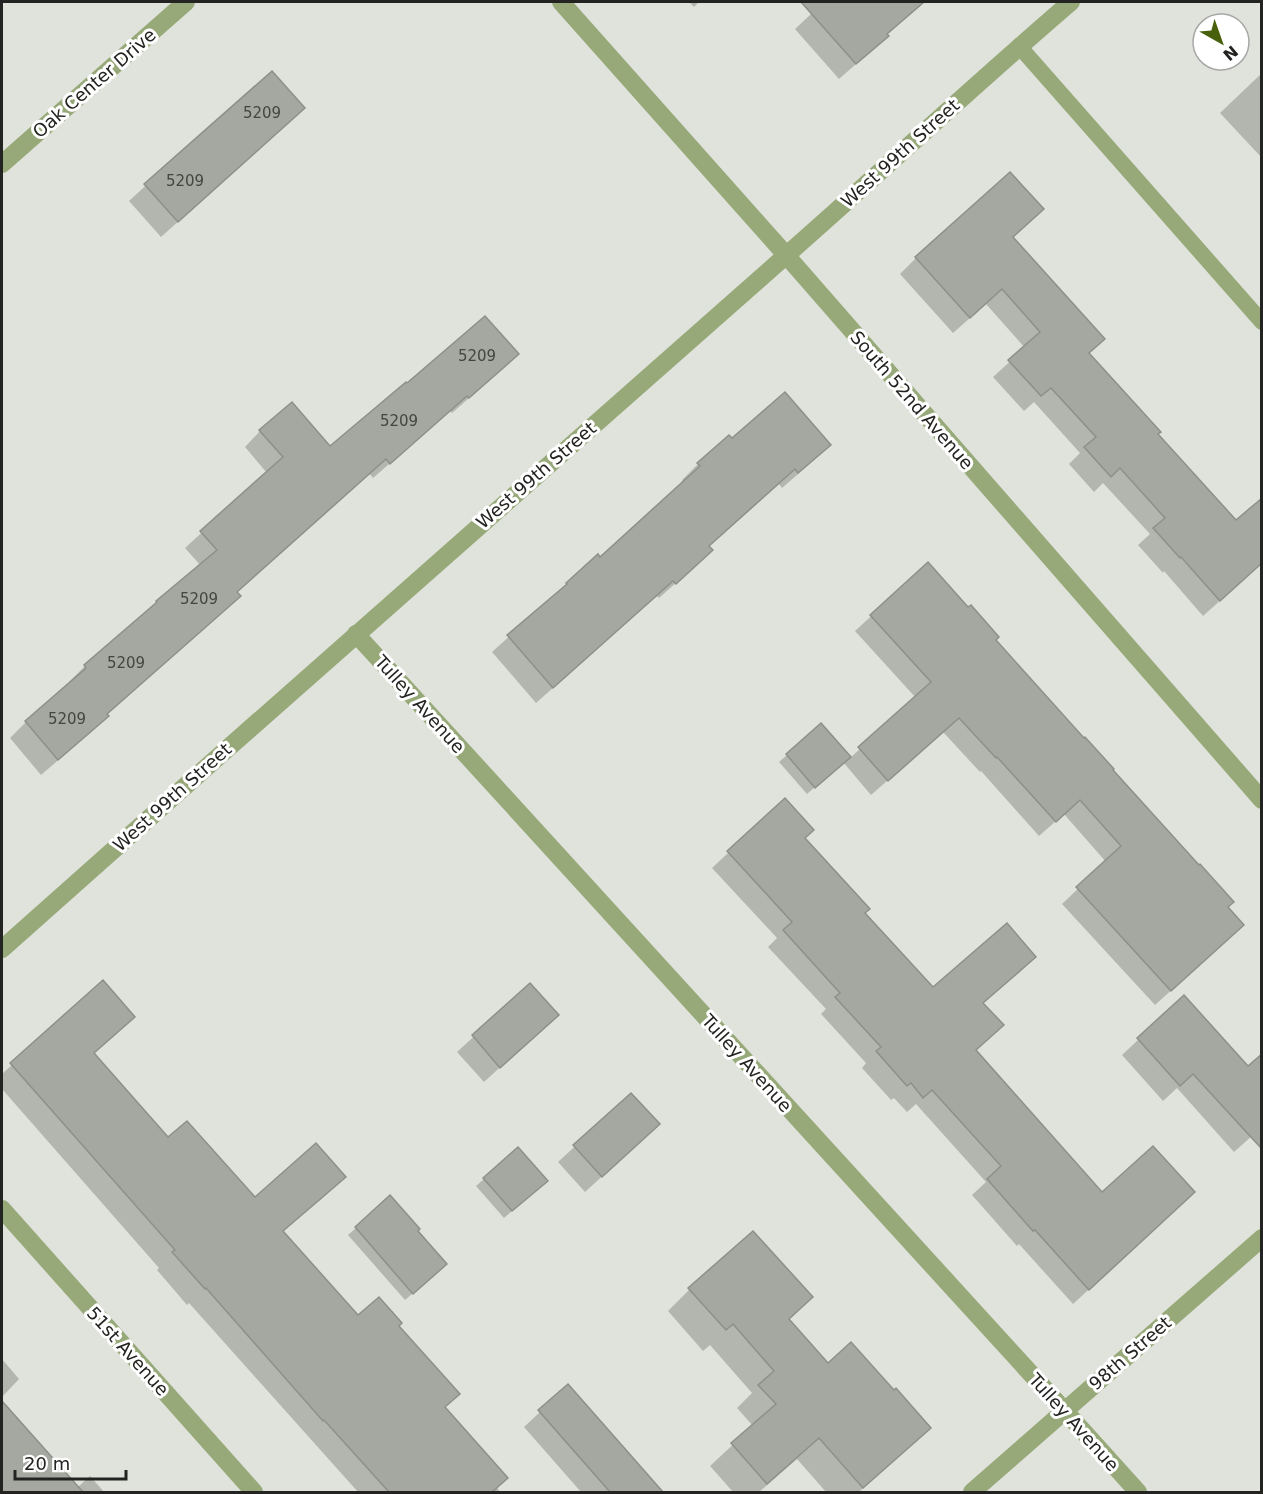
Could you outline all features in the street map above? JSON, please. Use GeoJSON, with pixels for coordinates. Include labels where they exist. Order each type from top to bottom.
{"type":"FeatureCollection","features":[{"type":"Feature","properties":{"kind":"street","name":"Oak Center Drive"},"geometry":{"type":"LineString","coordinates":[[2,164],[186,2]]}},
{"type":"Feature","properties":{"kind":"street","name":"South 52nd Avenue"},"geometry":{"type":"LineString","coordinates":[[561,2],[786,255],[1262,800]]}},
{"type":"Feature","properties":{"kind":"street","name":"West 99th Street"},"geometry":{"type":"LineString","coordinates":[[2,949],[1071,2]]}},
{"type":"Feature","properties":{"kind":"street","name":"Tulley Avenue"},"geometry":{"type":"LineString","coordinates":[[356,634],[1138,1492]]}},
{"type":"Feature","properties":{"kind":"street","name":"51st Avenue"},"geometry":{"type":"LineString","coordinates":[[2,1209],[254,1492]]}},
{"type":"Feature","properties":{"kind":"street","name":"98th Street"},"geometry":{"type":"LineString","coordinates":[[972,1492],[1262,1238]]}},
{"type":"Feature","properties":{"kind":"lane"},"geometry":{"type":"LineString","coordinates":[[1019,46],[1262,322]]}},
{"type":"Feature","properties":{"kind":"building"},"geometry":{"type":"Polygon","coordinates":[[[801,2],[924,2],[856,64],[801,2]]]}},
{"type":"Feature","properties":{"kind":"building"},"geometry":{"type":"Polygon","coordinates":[[[272,71],[305,108],[178,222],[144,184],[272,71]]]}},
{"type":"Feature","properties":{"kind":"building"},"geometry":{"type":"Polygon","coordinates":[[[1010,172],[1044,209],[1013,237],[1105,339],[1089,353],[1161,432],[1158,434],[1236,520],[1262,498],[1262,563],[1220,601],[1153,528],[1165,518],[1120,468],[1111,477],[1084,447],[1096,437],[1051,388],[1041,396],[1008,360],[1040,332],[1002,289],[970,318],[915,257],[1010,172]]]}},
{"type":"Feature","properties":{"kind":"building"},"geometry":{"type":"Polygon","coordinates":[[[485,316],[519,354],[390,464],[386,459],[237,592],[241,596],[58,760],[25,721],[86,668],[84,665],[217,550],[200,531],[283,457],[259,430],[292,402],[330,446],[485,316]]]}},
{"type":"Feature","properties":{"kind":"building"},"geometry":{"type":"Polygon","coordinates":[[[785,392],[831,445],[798,473],[795,469],[709,546],[713,550],[676,584],[673,581],[553,688],[507,635],[598,554],[600,557],[700,466],[697,463],[729,435],[732,438],[785,392]]]}},
{"type":"Feature","properties":{"kind":"building"},"geometry":{"type":"Polygon","coordinates":[[[928,562],[968,607],[971,605],[999,637],[996,640],[1234,902],[1228,907],[1244,925],[1171,991],[1076,887],[1121,846],[1080,800],[1056,822],[959,718],[888,781],[858,747],[931,682],[870,615],[928,562]]]}},
{"type":"Feature","properties":{"kind":"building"},"geometry":{"type":"Polygon","coordinates":[[[821,723],[851,757],[815,788],[786,754],[821,723]]]}},
{"type":"Feature","properties":{"kind":"building"},"geometry":{"type":"Polygon","coordinates":[[[785,798],[814,830],[805,838],[870,909],[865,913],[933,987],[1007,923],[1036,957],[983,1003],[1004,1025],[976,1050],[1102,1192],[1153,1146],[1195,1192],[1089,1290],[987,1179],[1001,1166],[932,1090],[923,1098],[911,1083],[907,1086],[876,1051],[881,1047],[835,997],[840,993],[783,930],[792,922],[727,851],[785,798]]]}},
{"type":"Feature","properties":{"kind":"building"},"geometry":{"type":"Polygon","coordinates":[[[103,980],[135,1017],[94,1053],[168,1137],[187,1121],[255,1197],[316,1143],[346,1177],[283,1231],[358,1315],[379,1297],[402,1323],[399,1326],[460,1394],[445,1407],[508,1478],[492,1492],[389,1492],[172,1252],[175,1250],[10,1063],[103,980]]]}},
{"type":"Feature","properties":{"kind":"building"},"geometry":{"type":"Polygon","coordinates":[[[530,983],[559,1015],[500,1068],[472,1035],[530,983]]]}},
{"type":"Feature","properties":{"kind":"building"},"geometry":{"type":"Polygon","coordinates":[[[1184,995],[1248,1066],[1262,1054],[1262,1149],[1193,1074],[1180,1086],[1137,1038],[1184,995]]]}},
{"type":"Feature","properties":{"kind":"building"},"geometry":{"type":"Polygon","coordinates":[[[631,1093],[660,1124],[602,1177],[573,1145],[631,1093]]]}},
{"type":"Feature","properties":{"kind":"building"},"geometry":{"type":"Polygon","coordinates":[[[518,1147],[548,1181],[512,1211],[483,1178],[518,1147]]]}},
{"type":"Feature","properties":{"kind":"building"},"geometry":{"type":"Polygon","coordinates":[[[390,1195],[447,1264],[413,1294],[355,1227],[390,1195]]]}},
{"type":"Feature","properties":{"kind":"building"},"geometry":{"type":"Polygon","coordinates":[[[753,1231],[813,1297],[789,1319],[828,1363],[851,1342],[931,1428],[863,1488],[819,1438],[767,1484],[731,1443],[776,1404],[758,1385],[774,1371],[733,1324],[726,1330],[688,1288],[753,1231]]]}},
{"type":"Feature","properties":{"kind":"building"},"geometry":{"type":"Polygon","coordinates":[[[568,1384],[663,1492],[610,1492],[538,1410],[568,1384]]]}},
{"type":"Feature","properties":{"kind":"building"},"geometry":{"type":"Polygon","coordinates":[[[2,1401],[83,1492],[2,1492],[2,1401]]]}}]}
